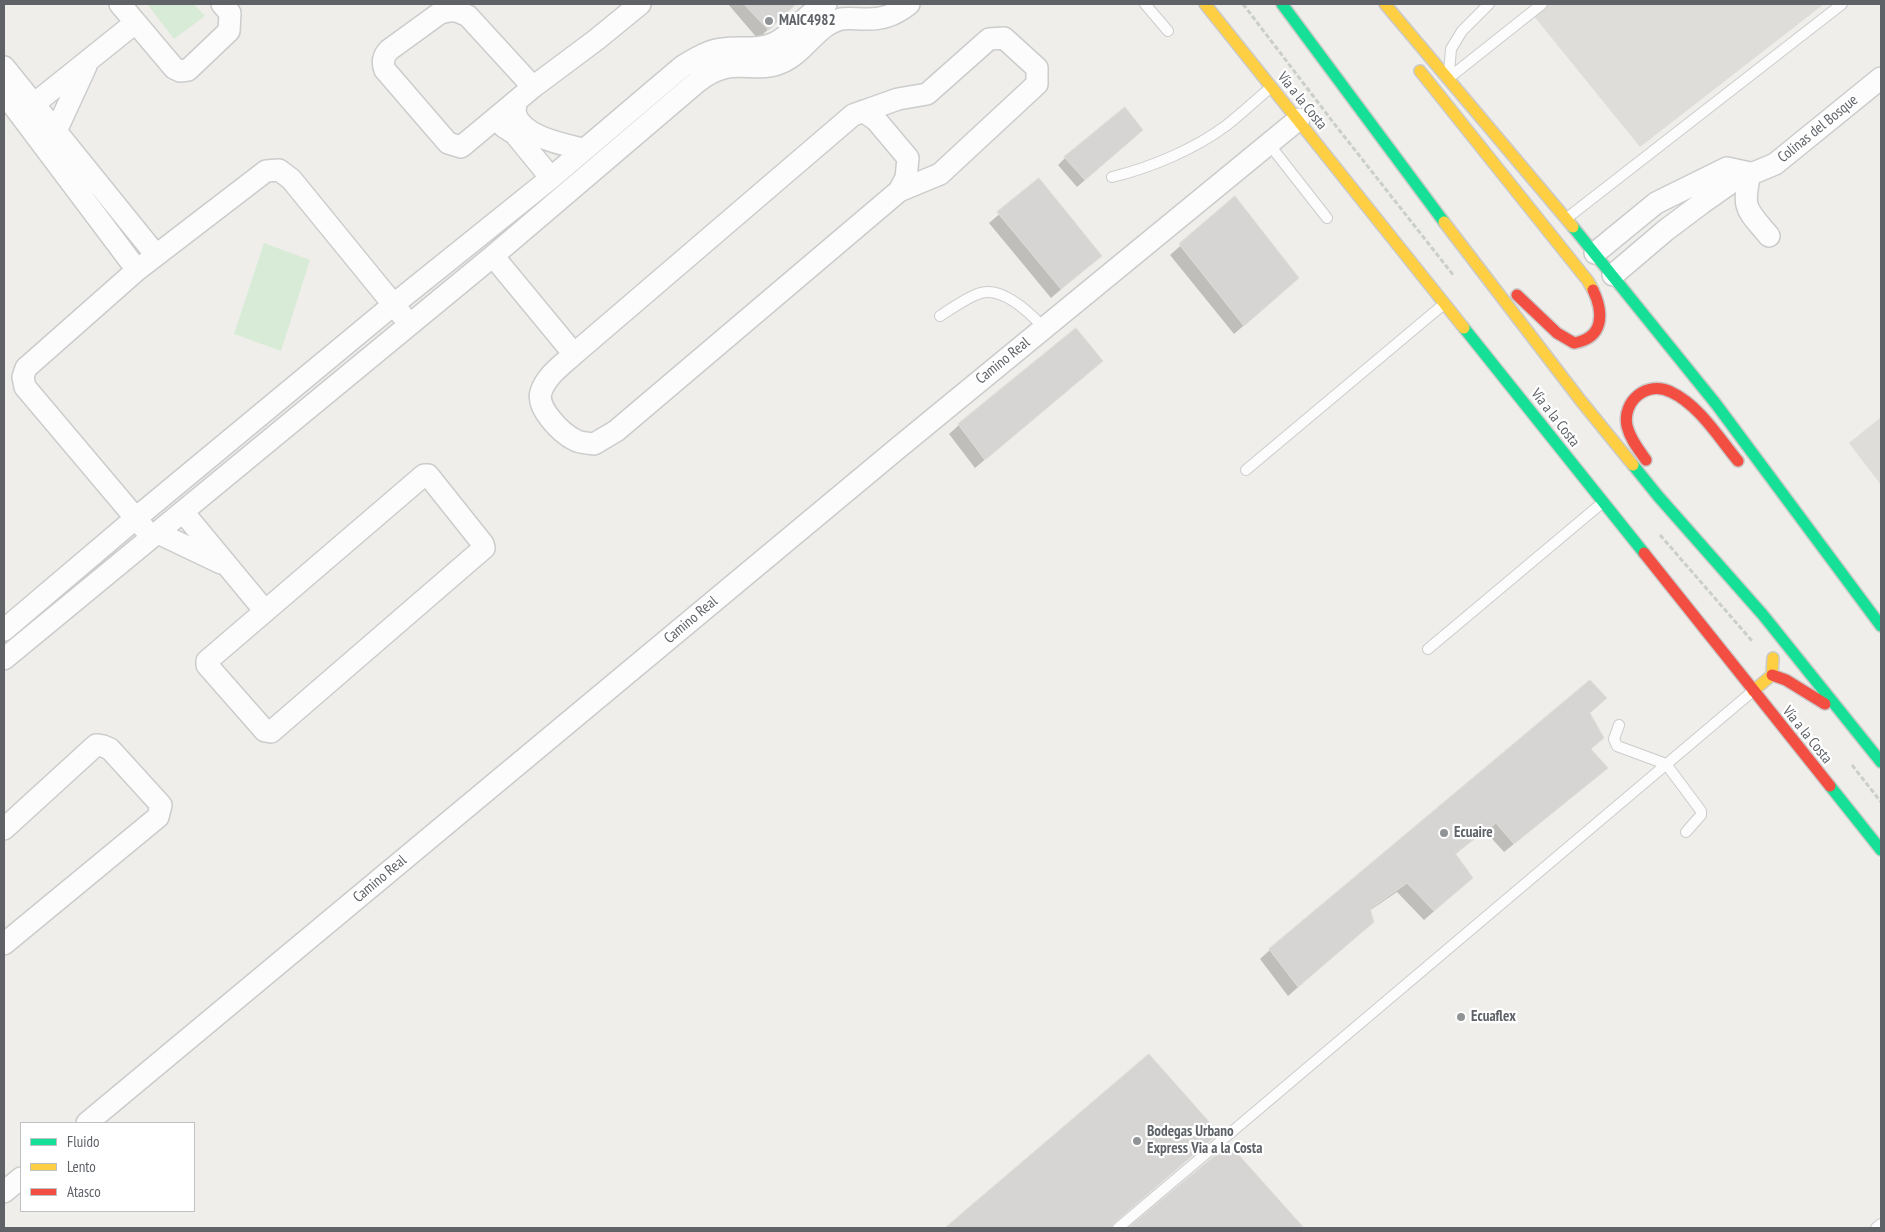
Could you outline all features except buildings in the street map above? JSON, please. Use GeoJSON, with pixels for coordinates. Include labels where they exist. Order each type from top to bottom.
{"type":"FeatureCollection","features":[{"type":"Feature","properties":{"kind":"main road","name":"Vía a la Costa"},"geometry":{"type":"LineString","coordinates":[[1205,4],[1881,850]]}},
{"type":"Feature","properties":{"kind":"main road","name":"Vía a la Costa"},"geometry":{"type":"LineString","coordinates":[[1282,4],[1449,229],[1581,401],[1658,496],[1763,615],[1881,762]]}},
{"type":"Feature","properties":{"kind":"main road"},"geometry":{"type":"LineString","coordinates":[[1385,4],[1595,253],[1716,404],[1881,626]]}},
{"type":"Feature","properties":{"kind":"main road"},"geometry":{"type":"LineString","coordinates":[[1410,58],[1588,281],[1599,304],[1601,315],[1599,326],[1594,334],[1586,340],[1574,343],[1557,333],[1449,229]]}},
{"type":"Feature","properties":{"kind":"main road"},"geometry":{"type":"LineString","coordinates":[[1654,471],[1633,441],[1626,420],[1627,411],[1636,397],[1643,391],[1654,388],[1665,389],[1684,400],[1746,470]]}},
{"type":"Feature","properties":{"kind":"main road"},"geometry":{"type":"LineString","coordinates":[[1664,485],[1730,577]]}},
{"type":"Feature","properties":{"kind":"main road"},"geometry":{"type":"LineString","coordinates":[[1770,496],[1826,552]]}},
{"type":"Feature","properties":{"kind":"main road"},"geometry":{"type":"LineString","coordinates":[[1753,691],[1772,674],[1771,645],[1763,615]]}},
{"type":"Feature","properties":{"kind":"main road"},"geometry":{"type":"LineString","coordinates":[[1772,674],[1811,695],[1850,724]]}},
{"type":"Feature","properties":{"kind":"street"},"geometry":{"type":"LineString","coordinates":[[120,4],[174,68],[180,71],[188,70],[229,31],[230,13],[222,4]]}},
{"type":"Feature","properties":{"kind":"street"},"geometry":{"type":"LineString","coordinates":[[533,87],[473,20],[457,11],[440,13],[386,54],[383,62],[385,70],[448,144],[461,147],[533,87],[640,4]]}},
{"type":"Feature","properties":{"kind":"street"},"geometry":{"type":"LineString","coordinates":[[4,630],[393,305],[551,178],[683,66],[703,54],[721,49],[761,48],[774,43],[786,36],[816,8],[826,4]]}},
{"type":"Feature","properties":{"kind":"street"},"geometry":{"type":"LineString","coordinates":[[4,659],[493,256],[697,82],[725,67],[768,67],[782,63],[794,56],[830,23],[842,19],[873,20],[886,18],[909,4]]}},
{"type":"Feature","properties":{"kind":"street"},"geometry":{"type":"LineString","coordinates":[[19,113],[135,24]]}},
{"type":"Feature","properties":{"kind":"street"},"geometry":{"type":"LineString","coordinates":[[1004,38],[1037,68],[1037,84],[940,174],[899,191],[616,430],[594,444],[575,441],[544,411],[540,394],[545,382],[574,354],[843,123],[853,115],[863,111],[898,99],[927,94],[989,39],[1004,38]]}},
{"type":"Feature","properties":{"kind":"street"},"geometry":{"type":"LineString","coordinates":[[56,131],[90,59]]}},
{"type":"Feature","properties":{"kind":"street"},"geometry":{"type":"LineString","coordinates":[[4,67],[19,113],[56,131],[137,270]]}},
{"type":"Feature","properties":{"kind":"street","name":"Colinas del Bosque"},"geometry":{"type":"LineString","coordinates":[[1613,276],[1666,230],[1732,182],[1775,164],[1881,78]]}},
{"type":"Feature","properties":{"kind":"street"},"geometry":{"type":"LineString","coordinates":[[4,93],[19,113],[156,255]]}},
{"type":"Feature","properties":{"kind":"street"},"geometry":{"type":"LineString","coordinates":[[516,101],[516,114],[524,127],[537,136],[583,149]]}},
{"type":"Feature","properties":{"kind":"street"},"geometry":{"type":"LineString","coordinates":[[634,106],[649,122]]}},
{"type":"Feature","properties":{"kind":"street"},"geometry":{"type":"LineString","coordinates":[[863,111],[876,120],[908,158],[906,178],[899,191]]}},
{"type":"Feature","properties":{"kind":"street","name":"Camino Real"},"geometry":{"type":"LineString","coordinates":[[88,1122],[1298,119]]}},
{"type":"Feature","properties":{"kind":"street"},"geometry":{"type":"LineString","coordinates":[[493,120],[515,134],[551,178]]}},
{"type":"Feature","properties":{"kind":"street"},"geometry":{"type":"LineString","coordinates":[[1595,253],[1649,208],[1727,168],[1750,173],[1745,201],[1748,210],[1770,236]]}},
{"type":"Feature","properties":{"kind":"street"},"geometry":{"type":"LineString","coordinates":[[226,565],[155,535],[136,518],[25,387],[22,377],[26,368],[137,270],[266,171],[279,170],[291,179],[410,325]]}},
{"type":"Feature","properties":{"kind":"street"},"geometry":{"type":"LineString","coordinates":[[1649,208],[1666,230]]}},
{"type":"Feature","properties":{"kind":"street"},"geometry":{"type":"LineString","coordinates":[[493,256],[574,354]]}},
{"type":"Feature","properties":{"kind":"street"},"geometry":{"type":"LineString","coordinates":[[474,271],[526,298]]}},
{"type":"Feature","properties":{"kind":"street"},"geometry":{"type":"LineString","coordinates":[[424,475],[428,475],[483,544],[484,548],[271,732],[266,731],[207,665],[207,661],[265,611],[424,475]]}},
{"type":"Feature","properties":{"kind":"street"},"geometry":{"type":"LineString","coordinates":[[183,512],[265,611]]}},
{"type":"Feature","properties":{"kind":"street"},"geometry":{"type":"LineString","coordinates":[[4,829],[96,745],[110,749],[160,805],[158,817],[4,944]]}},
{"type":"Feature","properties":{"kind":"street"},"geometry":{"type":"LineString","coordinates":[[4,1192],[20,1179]]}},
{"type":"Feature","properties":{"kind":"lane"},"geometry":{"type":"LineString","coordinates":[[1145,4],[1168,31]]}},
{"type":"Feature","properties":{"kind":"lane"},"geometry":{"type":"LineString","coordinates":[[1449,78],[1451,49],[1462,31],[1489,4]]}},
{"type":"Feature","properties":{"kind":"lane"},"geometry":{"type":"LineString","coordinates":[[1449,78],[1542,4]]}},
{"type":"Feature","properties":{"kind":"lane"},"geometry":{"type":"LineString","coordinates":[[1566,218],[1842,4]]}},
{"type":"Feature","properties":{"kind":"lane"},"geometry":{"type":"LineString","coordinates":[[1112,176],[1125,174],[1181,152],[1226,126],[1271,87]]}},
{"type":"Feature","properties":{"kind":"lane"},"geometry":{"type":"LineString","coordinates":[[1269,144],[1327,218]]}},
{"type":"Feature","properties":{"kind":"lane"},"geometry":{"type":"LineString","coordinates":[[940,316],[981,293],[999,293],[1029,312],[1044,328]]}},
{"type":"Feature","properties":{"kind":"lane"},"geometry":{"type":"LineString","coordinates":[[1246,470],[1445,303]]}},
{"type":"Feature","properties":{"kind":"lane"},"geometry":{"type":"LineString","coordinates":[[1428,649],[1603,503]]}},
{"type":"Feature","properties":{"kind":"lane"},"geometry":{"type":"LineString","coordinates":[[1118,1228],[1753,691]]}},
{"type":"Feature","properties":{"kind":"lane"},"geometry":{"type":"LineString","coordinates":[[1619,725],[1614,739],[1617,746],[1666,764],[1701,812],[1701,815],[1686,832]]}},
{"type":"Feature","properties":{"kind":"lane"},"geometry":{"type":"LineString","coordinates":[[1876,1228],[1881,1224]]}},
{"type":"Feature","properties":{"kind":"shaded area"},"geometry":{"type":"Polygon","coordinates":[[[1548,4],[1824,4],[1640,147],[1533,15],[1548,4]]]}},
{"type":"Feature","properties":{"kind":"shaded area"},"geometry":{"type":"Polygon","coordinates":[[[1881,417],[1881,485],[1849,443],[1881,417]]]}},
{"type":"Feature","properties":{"kind":"green space"},"geometry":{"type":"Polygon","coordinates":[[[147,4],[194,4],[205,16],[174,39],[147,4]]]}},
{"type":"Feature","properties":{"kind":"green space"},"geometry":{"type":"Polygon","coordinates":[[[264,243],[310,260],[281,351],[234,334],[264,243]]]}},
{"type":"Feature","properties":{"kind":"traffic: fast"},"geometry":{"type":"LineString","coordinates":[[1282,4],[1444,222]]}},
{"type":"Feature","properties":{"kind":"traffic: fast"},"geometry":{"type":"LineString","coordinates":[[1573,227],[1716,404],[1881,626]]}},
{"type":"Feature","properties":{"kind":"traffic: fast"},"geometry":{"type":"LineString","coordinates":[[1464,328],[1644,553]]}},
{"type":"Feature","properties":{"kind":"traffic: fast"},"geometry":{"type":"LineString","coordinates":[[1633,465],[1763,615],[1881,762]]}},
{"type":"Feature","properties":{"kind":"traffic: fast"},"geometry":{"type":"LineString","coordinates":[[1830,786],[1881,850]]}},
{"type":"Feature","properties":{"kind":"traffic: slow"},"geometry":{"type":"LineString","coordinates":[[1205,4],[1464,328]]}},
{"type":"Feature","properties":{"kind":"traffic: slow"},"geometry":{"type":"LineString","coordinates":[[1385,4],[1573,227]]}},
{"type":"Feature","properties":{"kind":"traffic: slow"},"geometry":{"type":"LineString","coordinates":[[1420,71],[1588,281],[1593,290]]}},
{"type":"Feature","properties":{"kind":"traffic: slow"},"geometry":{"type":"LineString","coordinates":[[1444,222],[1581,401],[1633,465]]}},
{"type":"Feature","properties":{"kind":"traffic: slow"},"geometry":{"type":"LineString","coordinates":[[1753,691],[1772,675],[1773,658]]}},
{"type":"Feature","properties":{"kind":"traffic: jam"},"geometry":{"type":"LineString","coordinates":[[1517,295],[1557,333],[1574,343],[1591,336],[1599,323],[1599,307],[1593,290]]}},
{"type":"Feature","properties":{"kind":"traffic: jam"},"geometry":{"type":"LineString","coordinates":[[1646,460],[1630,435],[1626,417],[1628,408],[1632,401],[1645,391],[1662,389],[1671,392],[1691,405],[1738,461]]}},
{"type":"Feature","properties":{"kind":"traffic: jam"},"geometry":{"type":"LineString","coordinates":[[1644,553],[1830,786]]}},
{"type":"Feature","properties":{"kind":"traffic: jam"},"geometry":{"type":"LineString","coordinates":[[1772,675],[1786,680],[1825,704]]}},
{"type":"Feature","properties":{"kind":"place","name":"MAIC4982"},"geometry":{"type":"Point","coordinates":[769,21]}},
{"type":"Feature","properties":{"kind":"place","name":"Ecuaire"},"geometry":{"type":"Point","coordinates":[1444,833]}},
{"type":"Feature","properties":{"kind":"place","name":"Ecuaflex"},"geometry":{"type":"Point","coordinates":[1461,1017]}},
{"type":"Feature","properties":{"kind":"place","name":"Bodegas Urbano Express Via a la Costa"},"geometry":{"type":"Point","coordinates":[1137,1141]}}]}
